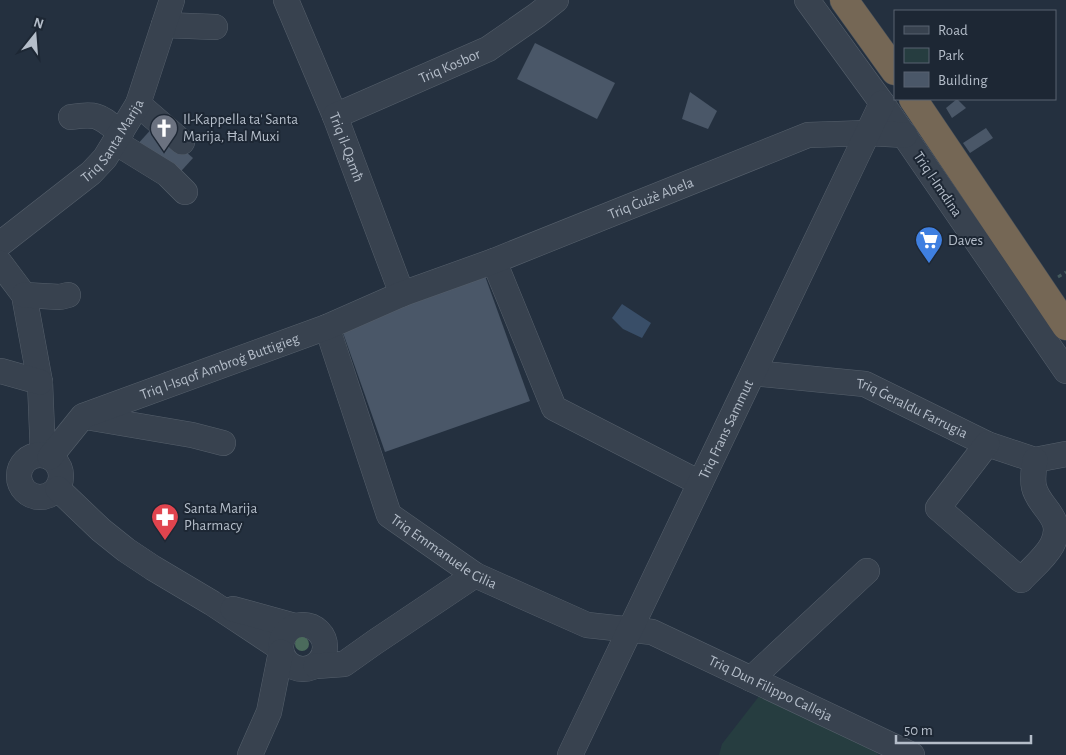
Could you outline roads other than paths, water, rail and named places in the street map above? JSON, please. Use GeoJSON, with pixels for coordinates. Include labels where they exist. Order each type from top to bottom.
{"type":"FeatureCollection","features":[{"type":"Feature","properties":{"kind":"highway"},"geometry":{"type":"LineString","coordinates":[[844,0],[894,70]]}},
{"type":"Feature","properties":{"kind":"highway","name":"Triq l-Imdina"},"geometry":{"type":"LineString","coordinates":[[915,100],[1066,326]]}},
{"type":"Feature","properties":{"kind":"street","name":"Triq Santa Marija"},"geometry":{"type":"LineString","coordinates":[[0,244],[91,173],[105,158],[138,104],[172,0]]}},
{"type":"Feature","properties":{"kind":"street","name":"Triq il-Qamħ"},"geometry":{"type":"LineString","coordinates":[[286,0],[335,116],[402,294]]}},
{"type":"Feature","properties":{"kind":"street","name":"Triq l-Imdina"},"geometry":{"type":"LineString","coordinates":[[807,0],[882,103],[1066,371]]}},
{"type":"Feature","properties":{"kind":"street","name":"Triq Kosbor"},"geometry":{"type":"LineString","coordinates":[[335,116],[488,49],[541,9]]}},
{"type":"Feature","properties":{"kind":"street"},"geometry":{"type":"LineString","coordinates":[[164,25],[215,27]]}},
{"type":"Feature","properties":{"kind":"street","name":"Triq Frans Sammut"},"geometry":{"type":"LineString","coordinates":[[570,755],[882,103]]}},
{"type":"Feature","properties":{"kind":"street"},"geometry":{"type":"LineString","coordinates":[[138,104],[182,142]]}},
{"type":"Feature","properties":{"kind":"street"},"geometry":{"type":"LineString","coordinates":[[71,118],[88,114],[98,116],[118,138],[167,174],[185,192]]}},
{"type":"Feature","properties":{"kind":"street","name":"Triq Ġużè Abela"},"geometry":{"type":"LineString","coordinates":[[402,294],[494,261],[808,135],[868,133],[904,135]]}},
{"type":"Feature","properties":{"kind":"street"},"geometry":{"type":"LineString","coordinates":[[494,261],[554,408],[700,483]]}},
{"type":"Feature","properties":{"kind":"street"},"geometry":{"type":"LineString","coordinates":[[0,263],[24,295],[40,382],[47,456]]}},
{"type":"Feature","properties":{"kind":"street","name":"Triq l-Isqof Ambroġ Buttigieg"},"geometry":{"type":"LineString","coordinates":[[83,416],[327,327],[402,294]]}},
{"type":"Feature","properties":{"kind":"street"},"geometry":{"type":"LineString","coordinates":[[24,295],[60,297],[68,295]]}},
{"type":"Feature","properties":{"kind":"street","name":"Triq Emmanuele Cilia"},"geometry":{"type":"LineString","coordinates":[[327,327],[389,515],[475,575],[587,625],[629,630]]}},
{"type":"Feature","properties":{"kind":"street"},"geometry":{"type":"LineString","coordinates":[[1,371],[40,382]]}},
{"type":"Feature","properties":{"kind":"street","name":"Triq Ġeraldu Farrugia"},"geometry":{"type":"LineString","coordinates":[[753,373],[865,384],[987,444],[1035,460],[1066,454]]}},
{"type":"Feature","properties":{"kind":"street"},"geometry":{"type":"LineString","coordinates":[[47,456],[83,416],[192,435],[223,443]]}},
{"type":"Feature","properties":{"kind":"street"},"geometry":{"type":"LineString","coordinates":[[987,444],[938,508],[1021,580],[1052,545],[1056,528],[1056,521],[1034,488],[1035,460]]}},
{"type":"Feature","properties":{"kind":"street"},"geometry":{"type":"LineString","coordinates":[[34,456],[47,456],[56,462],[62,475],[58,489],[46,497],[31,496],[10,483],[27,459],[34,456]]}},
{"type":"Feature","properties":{"kind":"street"},"geometry":{"type":"LineString","coordinates":[[58,489],[101,530],[126,550],[212,602],[280,650],[287,664],[293,668],[344,664],[475,575]]}},
{"type":"Feature","properties":{"kind":"street"},"geometry":{"type":"LineString","coordinates":[[751,679],[866,571]]}},
{"type":"Feature","properties":{"kind":"street"},"geometry":{"type":"LineString","coordinates":[[212,602],[295,626],[310,626],[322,635],[325,642],[324,655],[269,712]]}},
{"type":"Feature","properties":{"kind":"street"},"geometry":{"type":"LineString","coordinates":[[250,755],[269,712],[282,638],[285,633],[295,626]]}},
{"type":"Feature","properties":{"kind":"street","name":"Triq Dun Filippo Calleja"},"geometry":{"type":"LineString","coordinates":[[629,630],[652,632],[902,753]]}},
{"type":"Feature","properties":{"kind":"street"},"geometry":{"type":"LineString","coordinates":[[325,642],[375,642]]}},
{"type":"Feature","properties":{"kind":"water"},"geometry":{"type":"Polygon","coordinates":[[[622,304],[651,323],[642,338],[623,329],[612,318],[622,304]]]}},
{"type":"Feature","properties":{"kind":"place","name":"Il-Kappella ta' Santa Marija, Ħal Muxi"},"geometry":{"type":"Point","coordinates":[164,152]}},
{"type":"Feature","properties":{"kind":"place","name":"Daves"},"geometry":{"type":"Point","coordinates":[929,264]}},
{"type":"Feature","properties":{"kind":"place","name":"Santa Marija Pharmacy"},"geometry":{"type":"Point","coordinates":[165,541]}}]}
